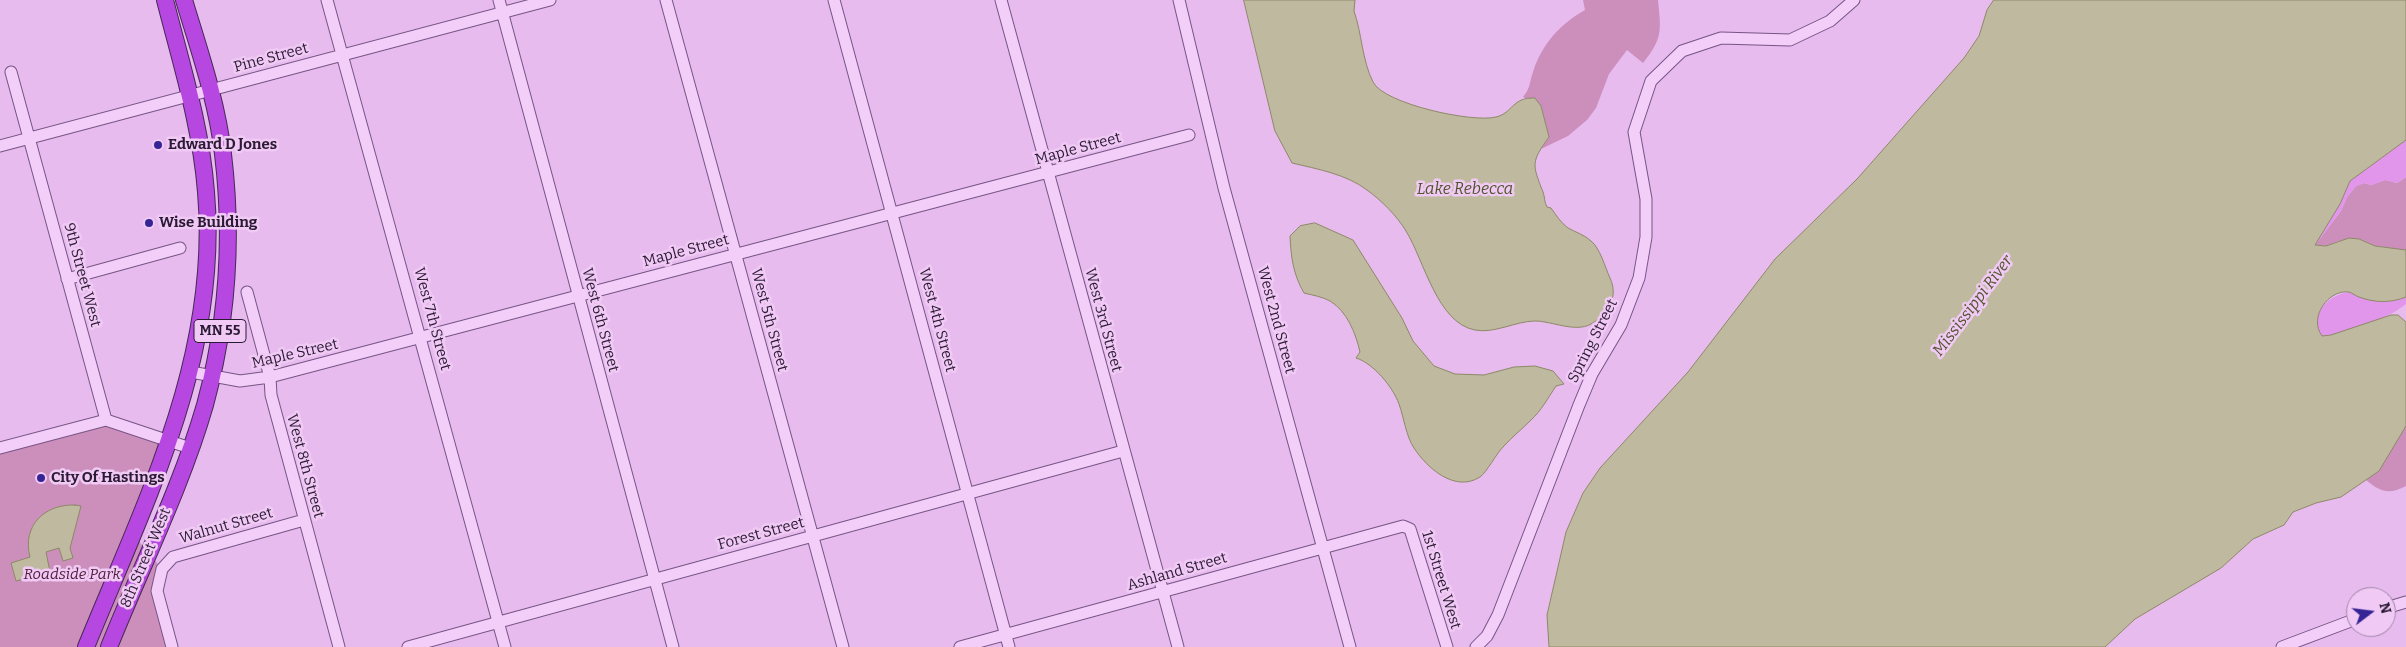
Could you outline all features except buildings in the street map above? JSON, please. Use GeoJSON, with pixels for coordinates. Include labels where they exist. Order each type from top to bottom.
{"type":"FeatureCollection","features":[{"type":"Feature","properties":{"kind":"highway","name":"8th Street West"},"geometry":{"type":"LineString","coordinates":[[86,647],[169,442],[191,372],[201,315],[207,260],[206,192],[190,96],[165,0]]}},
{"type":"Feature","properties":{"kind":"highway","name":"8th Street West"},"geometry":{"type":"LineString","coordinates":[[109,647],[190,448],[212,376],[224,297],[227,226],[223,153],[210,90],[184,0]]}},
{"type":"Feature","properties":{"kind":"street","name":"West 7th Street"},"geometry":{"type":"LineString","coordinates":[[327,0],[422,337],[505,647]]}},
{"type":"Feature","properties":{"kind":"street","name":"West 6th Street"},"geometry":{"type":"LineString","coordinates":[[499,0],[673,647]]}},
{"type":"Feature","properties":{"kind":"street","name":"Pine Street"},"geometry":{"type":"LineString","coordinates":[[0,146],[550,0]]}},
{"type":"Feature","properties":{"kind":"street","name":"West 5th Street"},"geometry":{"type":"LineString","coordinates":[[666,0],[843,647]]}},
{"type":"Feature","properties":{"kind":"street","name":"West 4th Street"},"geometry":{"type":"LineString","coordinates":[[834,0],[1010,647]]}},
{"type":"Feature","properties":{"kind":"street","name":"West 3rd Street"},"geometry":{"type":"LineString","coordinates":[[1001,0],[1122,450],[1178,647]]}},
{"type":"Feature","properties":{"kind":"street","name":"West 2nd Street"},"geometry":{"type":"LineString","coordinates":[[1179,0],[1227,197],[1350,647]]}},
{"type":"Feature","properties":{"kind":"street","name":"Spring Street"},"geometry":{"type":"LineString","coordinates":[[1476,647],[1487,636],[1498,615],[1578,405],[1592,374],[1621,325],[1639,278],[1646,238],[1646,199],[1634,132],[1651,81],[1682,51],[1721,38],[1790,40],[1830,21],[1854,0]]}},
{"type":"Feature","properties":{"kind":"street","name":"9th Street West"},"geometry":{"type":"LineString","coordinates":[[11,72],[106,420]]}},
{"type":"Feature","properties":{"kind":"street","name":"Maple Street"},"geometry":{"type":"LineString","coordinates":[[191,372],[240,381],[270,377],[735,253],[1189,135]]}},
{"type":"Feature","properties":{"kind":"street"},"geometry":{"type":"LineString","coordinates":[[67,279],[180,248]]}},
{"type":"Feature","properties":{"kind":"street","name":"West 8th Street"},"geometry":{"type":"LineString","coordinates":[[247,292],[270,377],[271,395],[339,647]]}},
{"type":"Feature","properties":{"kind":"street"},"geometry":{"type":"LineString","coordinates":[[0,448],[106,420],[190,448]]}},
{"type":"Feature","properties":{"kind":"street","name":"Forest Street"},"geometry":{"type":"LineString","coordinates":[[408,647],[1122,450]]}},
{"type":"Feature","properties":{"kind":"street","name":"Walnut Street"},"geometry":{"type":"LineString","coordinates":[[172,647],[157,591],[162,569],[173,557],[304,520]]}},
{"type":"Feature","properties":{"kind":"street","name":"Ashland Street"},"geometry":{"type":"LineString","coordinates":[[960,647],[1403,526]]}},
{"type":"Feature","properties":{"kind":"street","name":"1st Street West"},"geometry":{"type":"LineString","coordinates":[[1403,526],[1410,529],[1447,647]]}},
{"type":"Feature","properties":{"kind":"street"},"geometry":{"type":"LineString","coordinates":[[2282,647],[2346,623]]}},
{"type":"Feature","properties":{"kind":"green space"},"geometry":{"type":"Polygon","coordinates":[[[1583,0],[1658,0],[1659,34],[1654,47],[1643,63],[1627,50],[1609,74],[1596,108],[1587,120],[1568,136],[1541,149],[1549,137],[1541,106],[1523,97],[1529,88],[1541,52],[1560,28],[1585,10],[1583,0]]]}},
{"type":"Feature","properties":{"kind":"green space"},"geometry":{"type":"Polygon","coordinates":[[[2406,177],[2406,250],[2375,246],[2359,239],[2339,241],[2326,246],[2315,245],[2341,211],[2347,197],[2356,186],[2364,183],[2371,185],[2385,180],[2397,183],[2406,177]]]}},
{"type":"Feature","properties":{"kind":"green space","name":"Roadside Park"},"geometry":{"type":"Polygon","coordinates":[[[106,420],[169,442],[132,533],[162,569],[157,591],[172,647],[0,647],[0,448],[106,420]]]}},
{"type":"Feature","properties":{"kind":"green space"},"geometry":{"type":"Polygon","coordinates":[[[2406,426],[2406,486],[2395,491],[2380,490],[2366,480],[2379,471],[2406,426]]]}},
{"type":"Feature","properties":{"kind":"sand"},"geometry":{"type":"Polygon","coordinates":[[[2406,140],[2406,177],[2397,183],[2385,180],[2371,185],[2364,183],[2356,186],[2347,197],[2341,211],[2315,245],[2340,204],[2350,181],[2406,140]]]}},
{"type":"Feature","properties":{"kind":"sand"},"geometry":{"type":"Polygon","coordinates":[[[2350,292],[2363,298],[2377,301],[2392,301],[2406,297],[2406,304],[2398,310],[2366,325],[2343,333],[2322,336],[2317,321],[2322,307],[2335,297],[2350,292]]]}},
{"type":"Feature","properties":{"kind":"water","name":"Lake Rebecca"},"geometry":{"type":"Polygon","coordinates":[[[1244,0],[1355,0],[1354,11],[1369,74],[1373,82],[1380,90],[1394,98],[1411,104],[1450,114],[1485,118],[1502,115],[1522,100],[1535,98],[1541,106],[1549,137],[1539,152],[1535,163],[1545,203],[1565,226],[1589,239],[1600,253],[1613,292],[1607,310],[1597,320],[1585,326],[1571,327],[1535,321],[1482,331],[1462,325],[1451,316],[1433,289],[1406,231],[1383,203],[1359,184],[1350,180],[1292,163],[1275,131],[1244,0]]]}},
{"type":"Feature","properties":{"kind":"water","name":"Mississippi River"},"geometry":{"type":"Polygon","coordinates":[[[1994,0],[2406,0],[2406,140],[2350,181],[2340,204],[2315,245],[2326,246],[2349,238],[2359,239],[2375,246],[2406,250],[2406,297],[2389,301],[2377,301],[2365,299],[2349,292],[2342,292],[2334,295],[2323,306],[2319,313],[2318,321],[2318,329],[2322,336],[2331,335],[2391,315],[2398,315],[2406,322],[2406,426],[2379,471],[2341,497],[2316,503],[2293,512],[2284,525],[2253,539],[2221,568],[2135,619],[2105,647],[1549,647],[1547,615],[1566,532],[1583,493],[1600,468],[1688,372],[1775,259],[1857,179],[1964,58],[1979,36],[1987,10],[1994,0]]]}},
{"type":"Feature","properties":{"kind":"water"},"geometry":{"type":"Polygon","coordinates":[[[1315,223],[1353,240],[1402,318],[1413,341],[1434,366],[1455,374],[1484,375],[1514,367],[1535,366],[1553,371],[1564,384],[1556,386],[1538,413],[1503,447],[1480,477],[1471,481],[1461,482],[1452,480],[1442,476],[1426,463],[1411,443],[1399,404],[1392,390],[1382,376],[1369,365],[1356,358],[1360,352],[1346,317],[1330,301],[1304,293],[1293,265],[1290,236],[1300,226],[1315,223]]]}},
{"type":"Feature","properties":{"kind":"water"},"geometry":{"type":"Polygon","coordinates":[[[81,506],[70,548],[73,558],[63,561],[59,548],[46,552],[50,572],[16,581],[11,563],[30,557],[29,536],[38,519],[54,508],[81,506]]]}},
{"type":"Feature","properties":{"kind":"place","name":"Edward D Jones"},"geometry":{"type":"Point","coordinates":[158,145]}},
{"type":"Feature","properties":{"kind":"place","name":"Wise Building"},"geometry":{"type":"Point","coordinates":[149,223]}},
{"type":"Feature","properties":{"kind":"place","name":"City Of Hastings"},"geometry":{"type":"Point","coordinates":[41,478]}}]}
